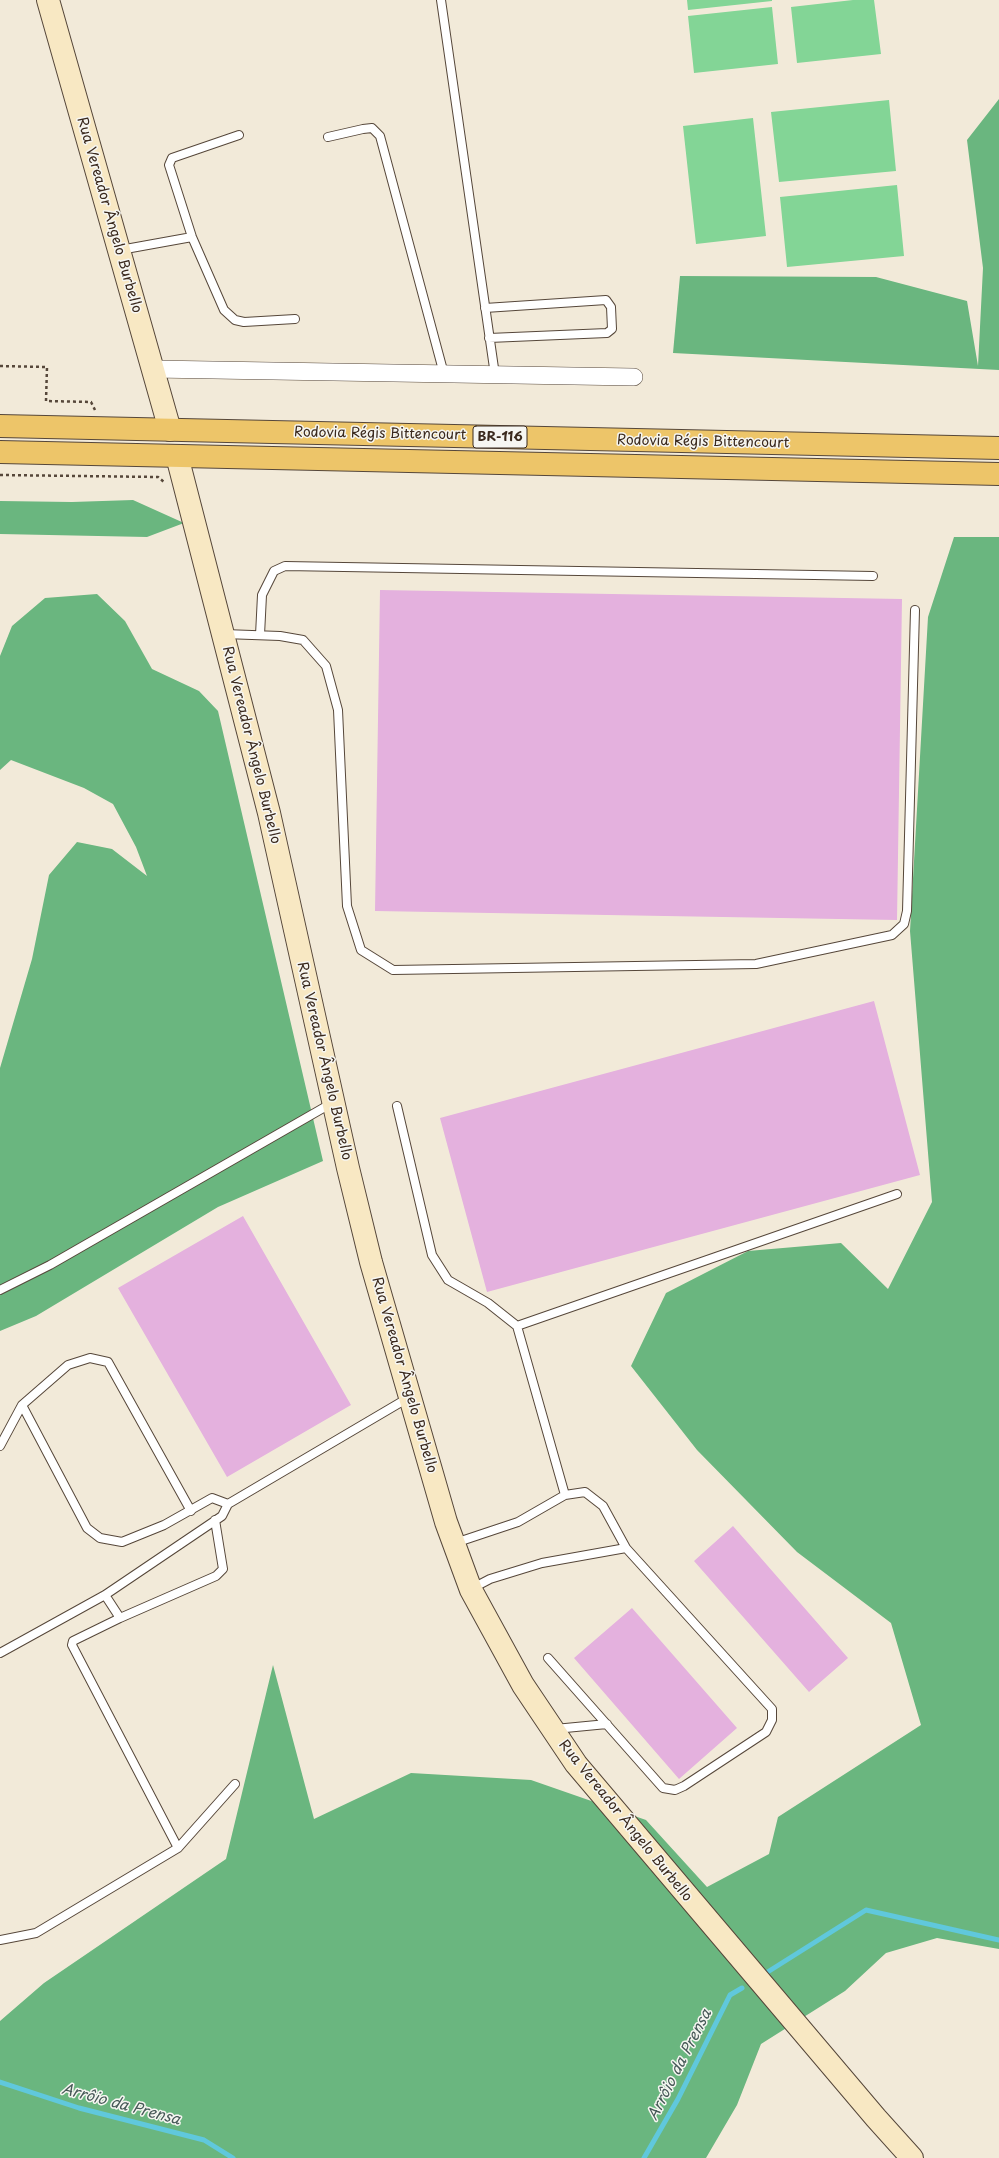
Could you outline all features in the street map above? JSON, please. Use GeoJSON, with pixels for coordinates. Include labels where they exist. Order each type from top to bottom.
{"type":"FeatureCollection","features":[{"type":"Feature","properties":{"kind":"highway","name":"Rodovia Régis Bittencourt"},"geometry":{"type":"LineString","coordinates":[[0,426],[999,448]]}},
{"type":"Feature","properties":{"kind":"highway","name":"Rodovia Régis Bittencourt"},"geometry":{"type":"LineString","coordinates":[[0,452],[999,474]]}},
{"type":"Feature","properties":{"kind":"main road","name":"Rua Vereador Ângelo Burbello"},"geometry":{"type":"LineString","coordinates":[[48,0],[170,430]]}},
{"type":"Feature","properties":{"kind":"main road","name":"Rua Vereador Ângelo Burbello"},"geometry":{"type":"LineString","coordinates":[[177,456],[271,821],[333,1102],[371,1262],[409,1397],[453,1544],[471,1590],[508,1659],[552,1730],[601,1795],[876,2118],[912,2158]]}},
{"type":"Feature","properties":{"kind":"street"},"geometry":{"type":"LineString","coordinates":[[153,369],[634,377]]}},
{"type":"Feature","properties":{"kind":"lane"},"geometry":{"type":"LineString","coordinates":[[441,0],[495,375]]}},
{"type":"Feature","properties":{"kind":"lane"},"geometry":{"type":"LineString","coordinates":[[328,137],[372,128],[380,136],[444,374]]}},
{"type":"Feature","properties":{"kind":"lane"},"geometry":{"type":"LineString","coordinates":[[239,135],[172,158],[169,165],[192,237],[224,310],[235,320],[244,322],[295,319]]}},
{"type":"Feature","properties":{"kind":"lane"},"geometry":{"type":"LineString","coordinates":[[119,250],[192,237]]}},
{"type":"Feature","properties":{"kind":"lane"},"geometry":{"type":"LineString","coordinates":[[485,308],[606,300],[611,307],[612,328],[607,332],[489,338]]}},
{"type":"Feature","properties":{"kind":"lane"},"geometry":{"type":"LineString","coordinates":[[260,635],[262,595],[274,571],[285,566],[873,576]]}},
{"type":"Feature","properties":{"kind":"lane"},"geometry":{"type":"LineString","coordinates":[[223,634],[260,635],[303,640],[326,666],[338,710],[347,906],[361,950],[393,970],[756,964],[892,935],[904,924],[907,911],[915,610]]}},
{"type":"Feature","properties":{"kind":"lane"},"geometry":{"type":"LineString","coordinates":[[0,1290],[50,1265],[333,1102]]}},
{"type":"Feature","properties":{"kind":"lane"},"geometry":{"type":"LineString","coordinates":[[397,1106],[432,1254],[448,1280],[488,1303],[517,1326],[565,1495]]}},
{"type":"Feature","properties":{"kind":"lane"},"geometry":{"type":"LineString","coordinates":[[517,1326],[897,1194]]}},
{"type":"Feature","properties":{"kind":"lane"},"geometry":{"type":"LineString","coordinates":[[0,1446],[22,1405],[68,1364],[90,1358],[108,1362],[191,1512]]}},
{"type":"Feature","properties":{"kind":"lane"},"geometry":{"type":"LineString","coordinates":[[0,1653],[105,1595],[222,1516],[228,1504],[409,1397]]}},
{"type":"Feature","properties":{"kind":"lane"},"geometry":{"type":"LineString","coordinates":[[22,1405],[87,1528],[100,1538],[122,1542],[191,1512],[212,1498],[228,1504]]}},
{"type":"Feature","properties":{"kind":"lane"},"geometry":{"type":"LineString","coordinates":[[453,1544],[518,1522],[565,1495],[585,1492],[604,1506],[626,1548],[772,1709],[772,1720],[766,1732],[684,1786],[675,1790],[663,1788],[548,1658]]}},
{"type":"Feature","properties":{"kind":"lane"},"geometry":{"type":"LineString","coordinates":[[178,1848],[72,1645],[73,1640],[216,1576],[223,1570],[215,1520]]}},
{"type":"Feature","properties":{"kind":"lane"},"geometry":{"type":"LineString","coordinates":[[471,1590],[490,1579],[542,1563],[626,1548]]}},
{"type":"Feature","properties":{"kind":"lane"},"geometry":{"type":"LineString","coordinates":[[105,1595],[120,1618]]}},
{"type":"Feature","properties":{"kind":"lane"},"geometry":{"type":"LineString","coordinates":[[552,1730],[607,1724]]}},
{"type":"Feature","properties":{"kind":"lane"},"geometry":{"type":"LineString","coordinates":[[0,1940],[36,1933],[178,1848],[235,1784]]}},
{"type":"Feature","properties":{"kind":"path"},"geometry":{"type":"LineString","coordinates":[[0,366],[47,367],[46,401],[91,402],[105,428]]}},
{"type":"Feature","properties":{"kind":"path"},"geometry":{"type":"LineString","coordinates":[[0,475],[158,477],[189,502]]}},
{"type":"Feature","properties":{"kind":"green space"},"geometry":{"type":"Polygon","coordinates":[[[687,0],[772,0],[772,1],[688,10],[687,0]]]}},
{"type":"Feature","properties":{"kind":"green space"},"geometry":{"type":"Polygon","coordinates":[[[853,0],[874,0],[881,54],[797,63],[791,7],[853,0]]]}},
{"type":"Feature","properties":{"kind":"green space"},"geometry":{"type":"Polygon","coordinates":[[[772,7],[778,64],[694,73],[688,16],[772,7]]]}},
{"type":"Feature","properties":{"kind":"green space"},"geometry":{"type":"Polygon","coordinates":[[[999,99],[999,370],[673,353],[680,276],[876,277],[967,301],[978,366],[983,268],[967,140],[999,99]]]}},
{"type":"Feature","properties":{"kind":"green space"},"geometry":{"type":"Polygon","coordinates":[[[889,100],[896,171],[779,182],[771,112],[889,100]]]}},
{"type":"Feature","properties":{"kind":"green space"},"geometry":{"type":"Polygon","coordinates":[[[753,118],[766,236],[696,244],[683,126],[753,118]]]}},
{"type":"Feature","properties":{"kind":"green space"},"geometry":{"type":"Polygon","coordinates":[[[897,185],[904,256],[787,267],[780,197],[897,185]]]}},
{"type":"Feature","properties":{"kind":"green space"},"geometry":{"type":"Polygon","coordinates":[[[133,500],[184,523],[147,537],[0,534],[0,501],[72,502],[133,500]]]}},
{"type":"Feature","properties":{"kind":"green space"},"geometry":{"type":"Polygon","coordinates":[[[954,537],[999,537],[999,1949],[937,1938],[886,1953],[845,1991],[761,2044],[737,2105],[706,2158],[0,2158],[0,2021],[44,1983],[226,1859],[273,1665],[314,1819],[411,1773],[531,1780],[646,1820],[707,1887],[769,1854],[778,1817],[921,1725],[891,1623],[797,1552],[697,1450],[631,1366],[666,1293],[748,1251],[841,1243],[888,1289],[932,1202],[910,931],[928,617],[954,537]]]}},
{"type":"Feature","properties":{"kind":"green space"},"geometry":{"type":"Polygon","coordinates":[[[97,594],[125,621],[152,669],[199,691],[218,711],[323,1161],[218,1207],[36,1316],[0,1331],[0,1068],[32,959],[49,875],[77,842],[112,849],[147,876],[136,847],[113,804],[84,788],[11,760],[0,770],[0,656],[12,626],[45,598],[97,594]]]}},
{"type":"Feature","properties":{"kind":"building"},"geometry":{"type":"Polygon","coordinates":[[[380,590],[902,599],[897,920],[375,911],[380,590]]]}},
{"type":"Feature","properties":{"kind":"building"},"geometry":{"type":"Polygon","coordinates":[[[874,1001],[920,1175],[487,1292],[440,1118],[874,1001]]]}},
{"type":"Feature","properties":{"kind":"building"},"geometry":{"type":"Polygon","coordinates":[[[243,1216],[351,1405],[227,1477],[118,1288],[243,1216]]]}},
{"type":"Feature","properties":{"kind":"building"},"geometry":{"type":"Polygon","coordinates":[[[733,1526],[848,1658],[809,1692],[694,1561],[733,1526]]]}},
{"type":"Feature","properties":{"kind":"building"},"geometry":{"type":"Polygon","coordinates":[[[632,1608],[737,1728],[679,1779],[574,1658],[632,1608]]]}},
{"type":"Feature","properties":{"kind":"waterway","name":"Arrôio da Prensa"},"geometry":{"type":"LineString","coordinates":[[766,1973],[866,1910],[999,1940]]}},
{"type":"Feature","properties":{"kind":"waterway","name":"Arrôio da Prensa"},"geometry":{"type":"LineString","coordinates":[[644,2158],[678,2099],[730,1995],[742,1988]]}},
{"type":"Feature","properties":{"kind":"waterway","name":"Arrôio da Prensa"},"geometry":{"type":"LineString","coordinates":[[0,2082],[79,2108],[204,2140],[233,2158]]}}]}
